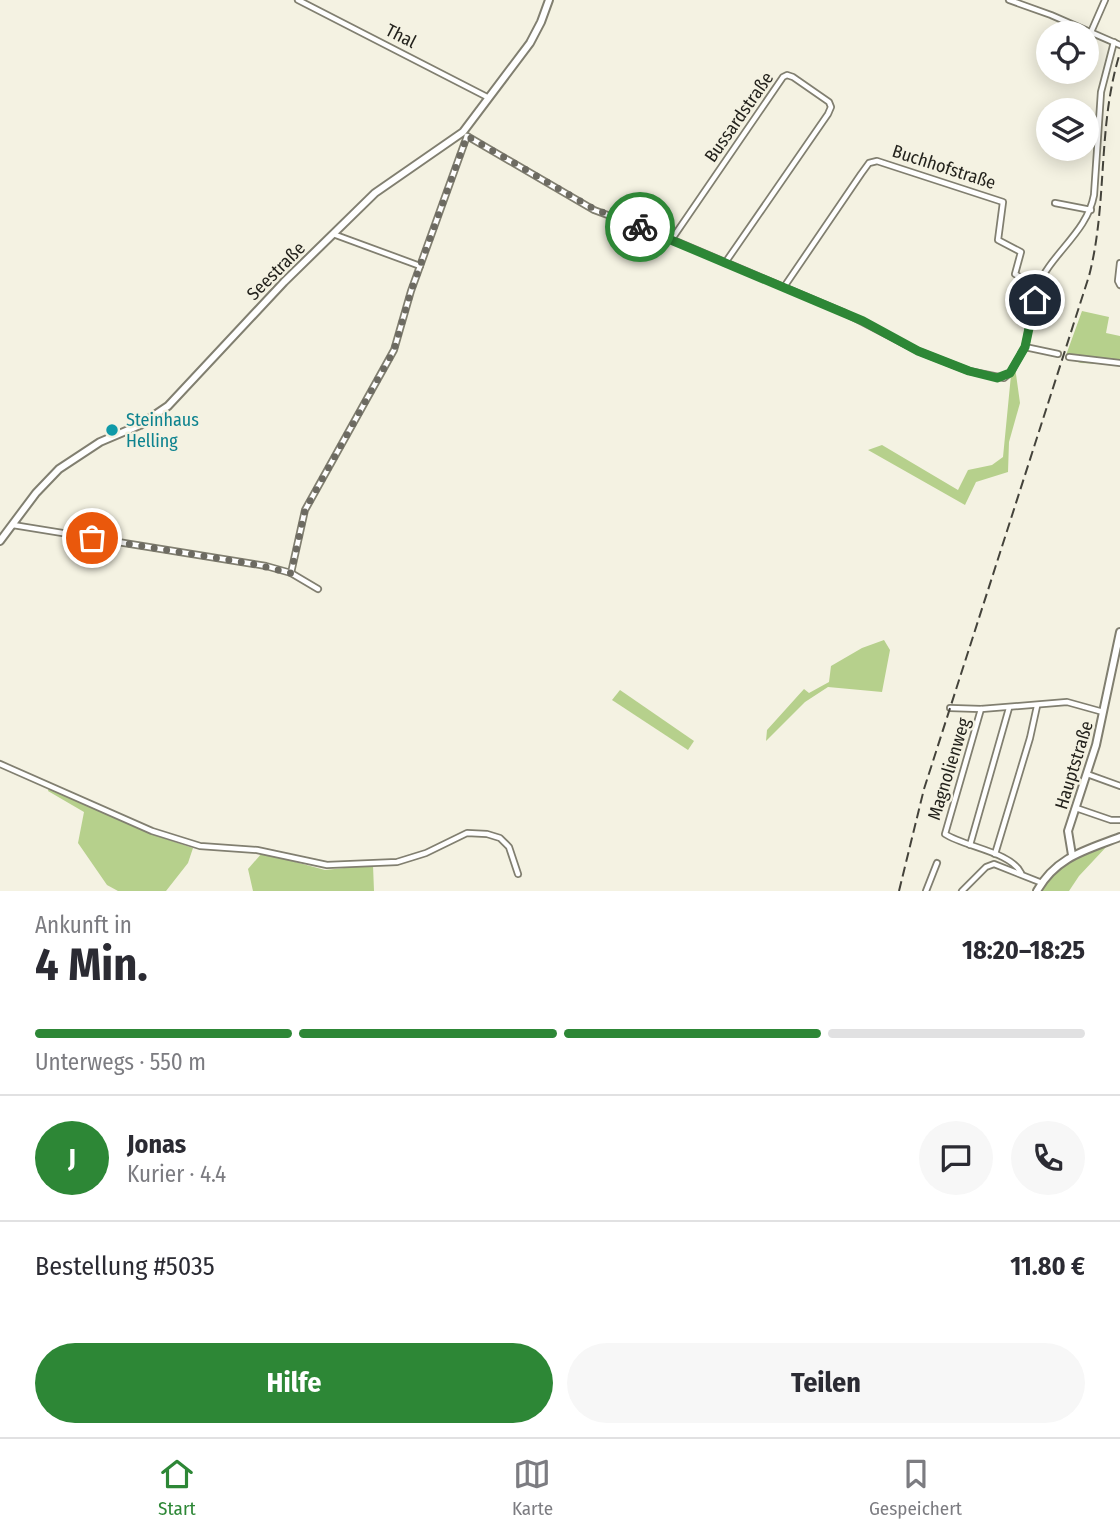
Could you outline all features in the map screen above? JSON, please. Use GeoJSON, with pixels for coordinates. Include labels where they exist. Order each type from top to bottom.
{"type":"FeatureCollection","features":[{"type":"Feature","properties":{"kind":"street","name":"Thal"},"geometry":{"type":"LineString","coordinates":[[298,0],[490,98]]}},
{"type":"Feature","properties":{"kind":"street","name":"Seestraße"},"geometry":{"type":"LineString","coordinates":[[0,541],[45,482],[59,469],[100,442],[139,425],[168,406],[284,282],[391,180],[465,134],[530,43],[549,0]]}},
{"type":"Feature","properties":{"kind":"street"},"geometry":{"type":"LineString","coordinates":[[1010,0],[1063,21]]}},
{"type":"Feature","properties":{"kind":"street"},"geometry":{"type":"LineString","coordinates":[[1096,21],[1105,0]]}},
{"type":"Feature","properties":{"kind":"street"},"geometry":{"type":"LineString","coordinates":[[1099,35],[1120,45]]}},
{"type":"Feature","properties":{"kind":"street"},"geometry":{"type":"LineString","coordinates":[[291,573],[305,510],[394,350],[465,134],[594,209],[672,239],[873,326],[918,351],[1001,379],[1007,376],[1025,347],[1037,288],[1091,210],[1102,85],[1114,42]]}},
{"type":"Feature","properties":{"kind":"street","name":"Bussardstraße"},"geometry":{"type":"LineString","coordinates":[[672,239],[783,77],[793,77],[829,102],[831,107],[726,263]]}},
{"type":"Feature","properties":{"kind":"street","name":"Buchhofstraße"},"geometry":{"type":"LineString","coordinates":[[784,287],[869,163],[877,161],[1003,202],[998,240],[1021,252],[1015,274],[1037,288]]}},
{"type":"Feature","properties":{"kind":"street"},"geometry":{"type":"LineString","coordinates":[[1055,203],[1091,210]]}},
{"type":"Feature","properties":{"kind":"street"},"geometry":{"type":"LineString","coordinates":[[333,234],[420,266]]}},
{"type":"Feature","properties":{"kind":"street"},"geometry":{"type":"LineString","coordinates":[[1120,263],[1120,285]]}},
{"type":"Feature","properties":{"kind":"street"},"geometry":{"type":"LineString","coordinates":[[1025,347],[1058,354]]}},
{"type":"Feature","properties":{"kind":"street"},"geometry":{"type":"LineString","coordinates":[[1069,357],[1120,363]]}},
{"type":"Feature","properties":{"kind":"street"},"geometry":{"type":"LineString","coordinates":[[12,524],[253,564],[291,573],[318,589]]}},
{"type":"Feature","properties":{"kind":"street","name":"Hauptstraße"},"geometry":{"type":"LineString","coordinates":[[1072,855],[1068,835],[1104,712],[1120,632]]}},
{"type":"Feature","properties":{"kind":"street","name":"Magnolienweg"},"geometry":{"type":"LineString","coordinates":[[950,708],[1009,708],[1073,702],[1104,712]]}},
{"type":"Feature","properties":{"kind":"street"},"geometry":{"type":"LineString","coordinates":[[995,854],[1029,744],[1037,706]]}},
{"type":"Feature","properties":{"kind":"street"},"geometry":{"type":"LineString","coordinates":[[970,845],[1009,708]]}},
{"type":"Feature","properties":{"kind":"street","name":"Magnolienweg"},"geometry":{"type":"LineString","coordinates":[[981,709],[945,832],[947,836],[1010,861],[1021,873]]}},
{"type":"Feature","properties":{"kind":"street"},"geometry":{"type":"LineString","coordinates":[[0,764],[152,831],[200,846],[257,850],[327,865],[397,862],[426,853],[467,833],[500,838],[509,847],[518,873]]}},
{"type":"Feature","properties":{"kind":"street"},"geometry":{"type":"LineString","coordinates":[[1087,774],[1120,786]]}},
{"type":"Feature","properties":{"kind":"street"},"geometry":{"type":"LineString","coordinates":[[1076,808],[1111,820],[1120,820]]}},
{"type":"Feature","properties":{"kind":"street"},"geometry":{"type":"LineString","coordinates":[[1037,891],[1053,869],[1072,855],[1120,837]]}},
{"type":"Feature","properties":{"kind":"street"},"geometry":{"type":"LineString","coordinates":[[926,891],[937,863]]}},
{"type":"Feature","properties":{"kind":"street"},"geometry":{"type":"LineString","coordinates":[[962,891],[989,865],[999,865],[1042,883]]}},
{"type":"Feature","properties":{"kind":"green space"},"geometry":{"type":"Polygon","coordinates":[[[1082,311],[1109,317],[1106,333],[1120,336],[1120,365],[1081,363],[1065,358],[1082,311]]]}},
{"type":"Feature","properties":{"kind":"green space"},"geometry":{"type":"Polygon","coordinates":[[[1015,367],[1020,403],[1009,442],[1008,472],[976,482],[965,505],[868,450],[882,445],[958,490],[968,470],[992,465],[1003,457],[1011,375],[1015,367]]]}},
{"type":"Feature","properties":{"kind":"green space"},"geometry":{"type":"Polygon","coordinates":[[[884,640],[890,650],[882,692],[828,687],[805,702],[766,741],[767,730],[804,689],[809,693],[829,682],[831,666],[862,648],[884,640]]]}},
{"type":"Feature","properties":{"kind":"green space"},"geometry":{"type":"Polygon","coordinates":[[[620,690],[694,741],[688,750],[612,700],[620,690]]]}},
{"type":"Feature","properties":{"kind":"green space"},"geometry":{"type":"Polygon","coordinates":[[[50,785],[154,835],[193,848],[188,863],[166,891],[118,891],[107,885],[78,843],[84,812],[48,791],[50,785]]]}},
{"type":"Feature","properties":{"kind":"green space"},"geometry":{"type":"Polygon","coordinates":[[[1108,845],[1069,891],[1040,891],[1062,867],[1108,845]]]}},
{"type":"Feature","properties":{"kind":"green space"},"geometry":{"type":"Polygon","coordinates":[[[262,853],[325,870],[373,865],[374,891],[253,891],[248,869],[262,853]]]}},
{"type":"Feature","properties":{"kind":"railway"},"geometry":{"type":"LineString","coordinates":[[899,891],[924,789],[1089,276],[1099,221],[1108,108],[1120,53]]}},
{"type":"Feature","properties":{"kind":"way so far"},"geometry":{"type":"LineString","coordinates":[[92,538],[266,566],[291,573],[305,510],[389,362],[401,335],[411,291],[467,136],[594,209],[640,227]]}},
{"type":"Feature","properties":{"kind":"place","name":"Steinhaus Helling"},"geometry":{"type":"Point","coordinates":[112,430]}},
{"type":"Feature","properties":{"kind":"route"},"geometry":{"type":"LineString","coordinates":[[640,227],[863,321],[918,351],[969,371],[997,378],[1004,378],[1010,373],[1025,347],[1035,300]]}}]}
